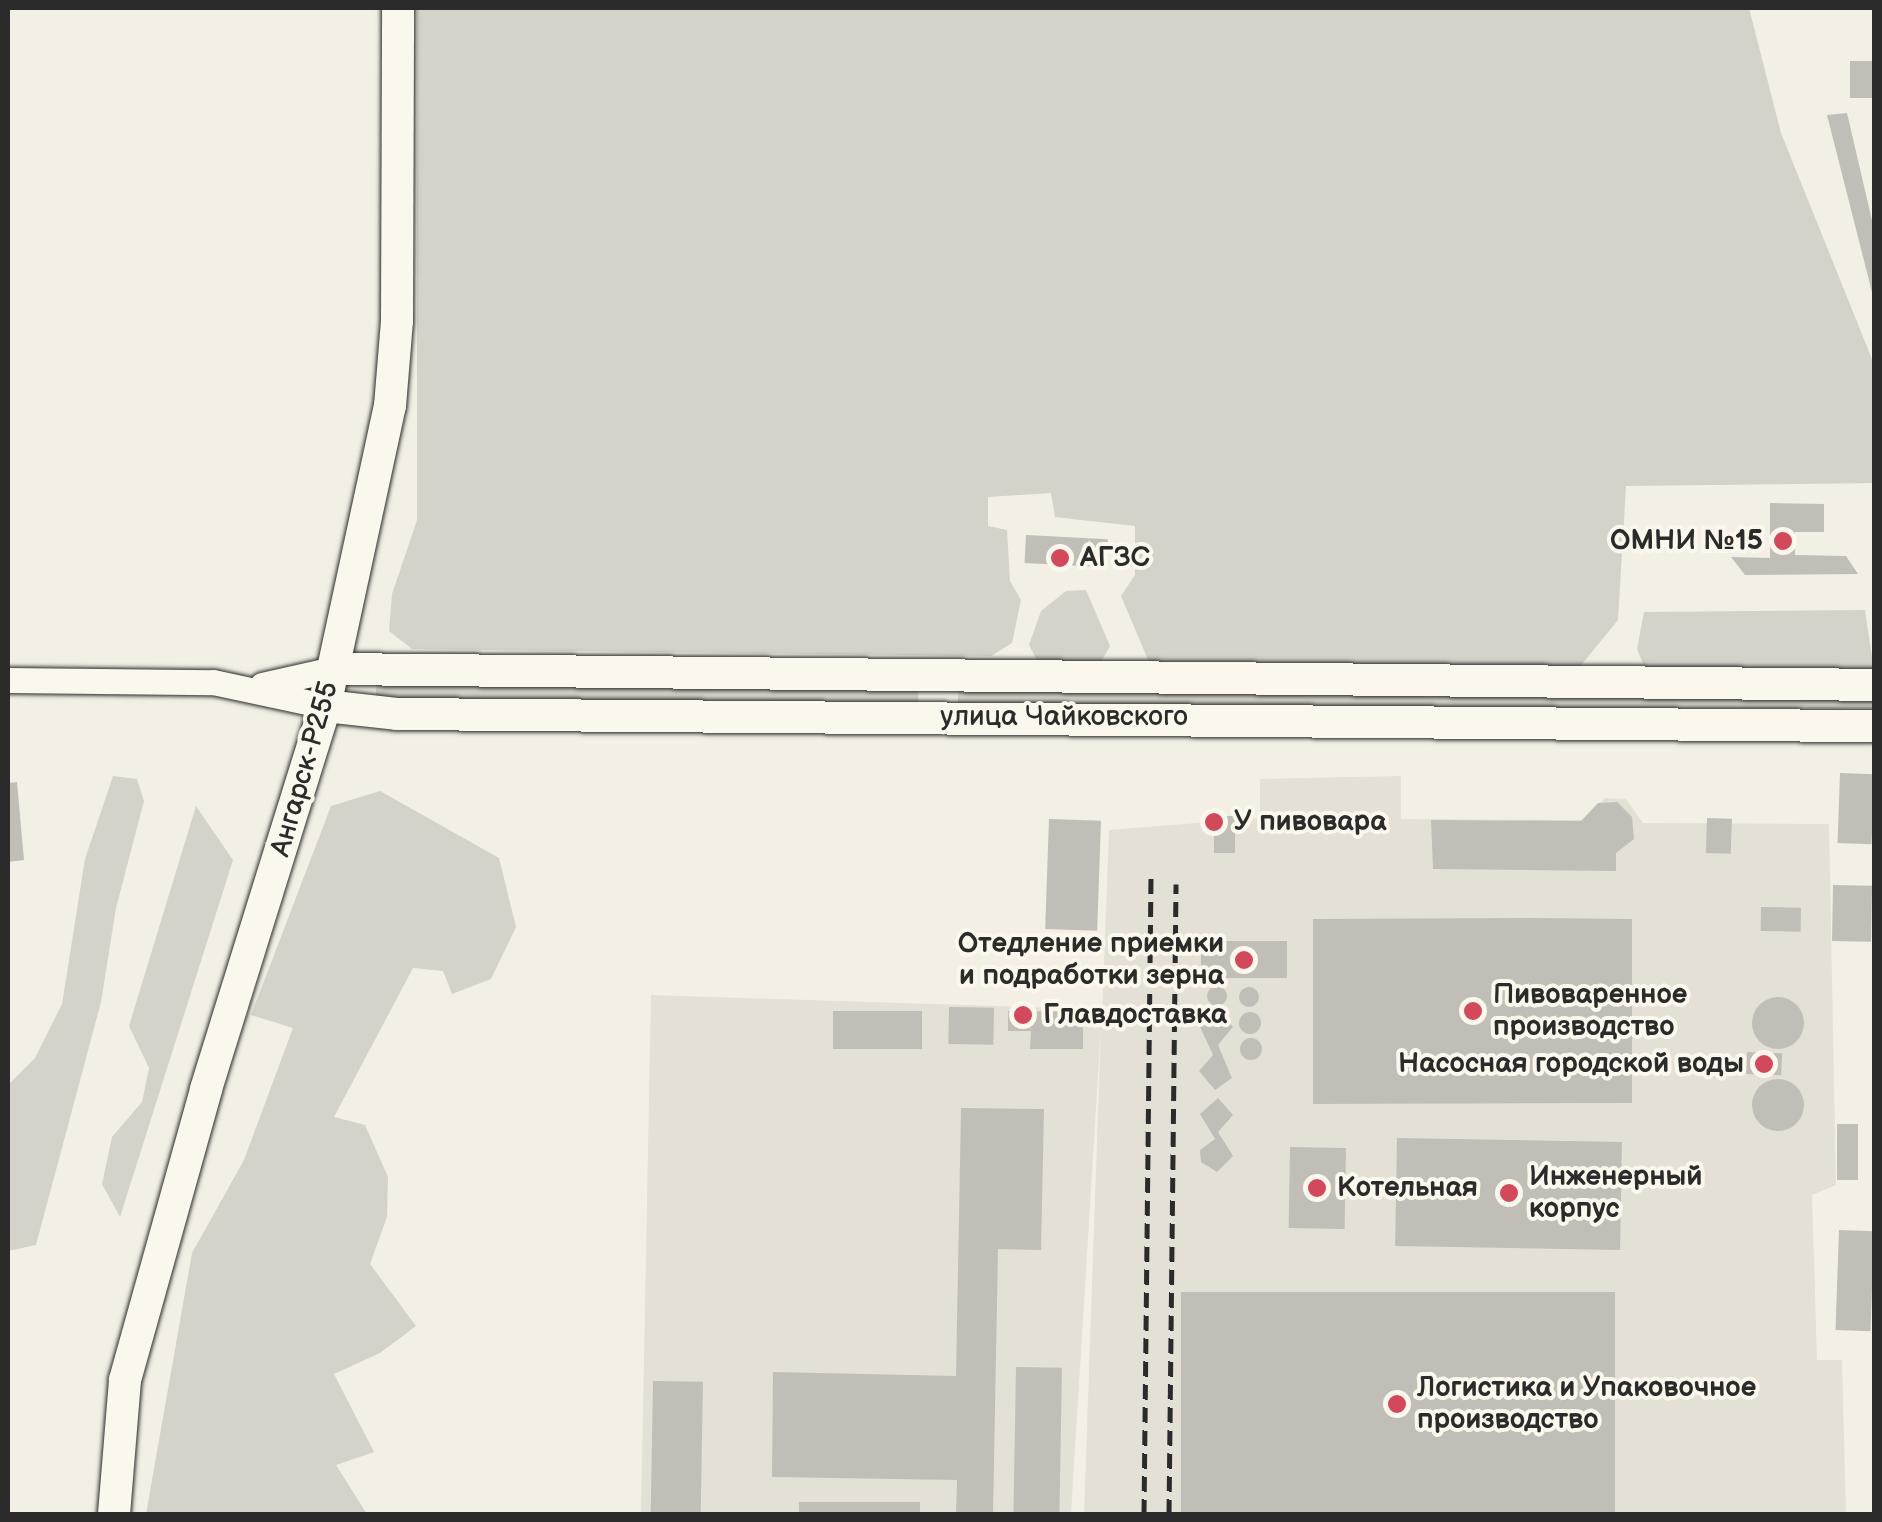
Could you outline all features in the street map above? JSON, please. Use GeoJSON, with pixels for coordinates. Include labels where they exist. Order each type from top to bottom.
{"type":"FeatureCollection","features":[{"type":"Feature","properties":{"kind":"main road","name":"Ангарск-Р255"},"geometry":{"type":"LineString","coordinates":[[114,1514],[125,1380],[206,1089],[324,706],[390,406],[397,320],[398,8]]}},
{"type":"Feature","properties":{"kind":"main road","name":"улица Чайковского"},"geometry":{"type":"LineString","coordinates":[[333,669],[1874,685]]}},
{"type":"Feature","properties":{"kind":"main road","name":"улица Чайковского"},"geometry":{"type":"LineString","coordinates":[[324,706],[397,714],[1874,726]]}},
{"type":"Feature","properties":{"kind":"street","name":"улица Чайковского"},"geometry":{"type":"LineString","coordinates":[[8,680],[257,686],[333,669]]}},
{"type":"Feature","properties":{"kind":"street","name":"улица Чайковского"},"geometry":{"type":"LineString","coordinates":[[257,686],[324,706]]}},
{"type":"Feature","properties":{"kind":"shaded area"},"geometry":{"type":"Polygon","coordinates":[[[417,8],[1749,8],[1781,133],[1874,364],[1874,483],[1626,486],[1618,620],[1578,669],[1149,662],[1121,596],[1135,575],[1135,526],[1055,517],[1051,493],[988,497],[988,526],[1007,530],[1010,581],[1021,600],[1012,643],[991,656],[412,649],[389,631],[392,594],[417,520],[417,8]]]}},
{"type":"Feature","properties":{"kind":"shaded area"},"geometry":{"type":"Polygon","coordinates":[[[1086,590],[1110,646],[1100,664],[1037,660],[1029,645],[1041,611],[1066,591],[1086,590]]]}},
{"type":"Feature","properties":{"kind":"shaded area"},"geometry":{"type":"Polygon","coordinates":[[[1865,610],[1874,671],[1646,671],[1637,649],[1644,612],[1865,610]]]}},
{"type":"Feature","properties":{"kind":"shaded area"},"geometry":{"type":"Polygon","coordinates":[[[376,683],[918,683],[918,702],[376,702],[376,683]]]}},
{"type":"Feature","properties":{"kind":"shaded area"},"geometry":{"type":"Polygon","coordinates":[[[958,688],[1874,688],[1874,708],[958,708],[958,688]]]}},
{"type":"Feature","properties":{"kind":"shaded area"},"geometry":{"type":"Polygon","coordinates":[[[113,776],[137,779],[144,801],[116,908],[101,1002],[36,1245],[8,1251],[8,1085],[35,1058],[62,1004],[85,859],[113,776]]]}},
{"type":"Feature","properties":{"kind":"shaded area"},"geometry":{"type":"Polygon","coordinates":[[[1401,776],[1401,819],[1584,820],[1605,798],[1626,799],[1643,823],[1829,824],[1836,1185],[1812,1195],[1817,1360],[1842,1360],[1846,1514],[1084,1514],[1101,1027],[1071,1514],[641,1514],[651,995],[1084,1009],[1102,1019],[1109,830],[1260,818],[1260,779],[1401,776]]]}},
{"type":"Feature","properties":{"kind":"shaded area"},"geometry":{"type":"Polygon","coordinates":[[[380,791],[499,858],[516,927],[491,979],[452,994],[443,971],[413,968],[334,1117],[365,1125],[388,1177],[387,1217],[370,1264],[416,1326],[380,1353],[334,1374],[374,1452],[336,1465],[367,1514],[146,1514],[192,1253],[244,1160],[293,1028],[251,1015],[331,806],[380,791]]]}},
{"type":"Feature","properties":{"kind":"shaded area"},"geometry":{"type":"Polygon","coordinates":[[[196,806],[233,860],[120,1217],[102,1184],[112,1137],[142,1102],[149,1068],[129,1026],[196,806]]]}},
{"type":"Feature","properties":{"kind":"building"},"geometry":{"type":"Polygon","coordinates":[[[1850,61],[1874,61],[1874,98],[1850,98],[1850,61]]]}},
{"type":"Feature","properties":{"kind":"building"},"geometry":{"type":"Polygon","coordinates":[[[1847,113],[1874,229],[1874,300],[1827,115],[1847,113]]]}},
{"type":"Feature","properties":{"kind":"building"},"geometry":{"type":"Polygon","coordinates":[[[1770,503],[1824,504],[1824,532],[1795,532],[1795,555],[1846,556],[1858,574],[1745,575],[1731,557],[1770,558],[1770,503]]]}},
{"type":"Feature","properties":{"kind":"building"},"geometry":{"type":"Polygon","coordinates":[[[1026,535],[1108,539],[1106,567],[1025,563],[1026,535]]]}},
{"type":"Feature","properties":{"kind":"building"},"geometry":{"type":"Polygon","coordinates":[[[1840,773],[1874,774],[1872,844],[1838,843],[1840,773]]]}},
{"type":"Feature","properties":{"kind":"building"},"geometry":{"type":"Polygon","coordinates":[[[17,782],[24,860],[8,862],[8,783],[17,782]]]}},
{"type":"Feature","properties":{"kind":"building"},"geometry":{"type":"Polygon","coordinates":[[[1617,802],[1632,817],[1634,839],[1616,853],[1616,871],[1433,869],[1431,820],[1581,821],[1598,803],[1617,802]]]}},
{"type":"Feature","properties":{"kind":"building"},"geometry":{"type":"Polygon","coordinates":[[[1214,816],[1235,816],[1235,853],[1214,853],[1214,816]]]}},
{"type":"Feature","properties":{"kind":"building"},"geometry":{"type":"Polygon","coordinates":[[[1707,818],[1732,819],[1731,854],[1706,853],[1707,818]]]}},
{"type":"Feature","properties":{"kind":"building"},"geometry":{"type":"Polygon","coordinates":[[[1049,819],[1101,821],[1097,931],[1045,929],[1049,819]]]}},
{"type":"Feature","properties":{"kind":"building"},"geometry":{"type":"Polygon","coordinates":[[[1833,885],[1872,886],[1871,942],[1832,941],[1833,885]]]}},
{"type":"Feature","properties":{"kind":"building"},"geometry":{"type":"Polygon","coordinates":[[[1761,907],[1801,908],[1801,932],[1761,931],[1761,907]]]}},
{"type":"Feature","properties":{"kind":"building","name":"Пивоваренное производство"},"geometry":{"type":"Polygon","coordinates":[[[1313,919],[1632,919],[1632,1103],[1313,1104],[1313,919]]]}},
{"type":"Feature","properties":{"kind":"building","name":"Отедление приемки и подработки зерна"},"geometry":{"type":"Polygon","coordinates":[[[1201,941],[1287,941],[1287,978],[1201,978],[1201,941]]]}},
{"type":"Feature","properties":{"kind":"building"},"geometry":{"type":"Polygon","coordinates":[[[1213,986],[1221,986],[1227,996],[1221,1006],[1213,1006],[1207,1000],[1207,992],[1213,986]]]}},
{"type":"Feature","properties":{"kind":"building"},"geometry":{"type":"Polygon","coordinates":[[[1245,987],[1253,987],[1259,997],[1253,1007],[1245,1007],[1239,1001],[1239,993],[1245,987]]]}},
{"type":"Feature","properties":{"kind":"building"},"geometry":{"type":"Polygon","coordinates":[[[1778,997],[1797,1004],[1804,1023],[1797,1042],[1778,1049],[1759,1042],[1752,1023],[1759,1004],[1778,997]]]}},
{"type":"Feature","properties":{"kind":"building"},"geometry":{"type":"Polygon","coordinates":[[[949,1007],[994,1008],[993,1045],[948,1044],[949,1007]]]}},
{"type":"Feature","properties":{"kind":"building"},"geometry":{"type":"Polygon","coordinates":[[[833,1011],[922,1011],[922,1049],[833,1049],[833,1011]]]}},
{"type":"Feature","properties":{"kind":"building"},"geometry":{"type":"Polygon","coordinates":[[[1008,1011],[1083,1012],[1083,1049],[1030,1049],[1031,1031],[1008,1031],[1008,1011]]]}},
{"type":"Feature","properties":{"kind":"building"},"geometry":{"type":"Polygon","coordinates":[[[1250,1012],[1261,1023],[1250,1034],[1239,1023],[1250,1012]]]}},
{"type":"Feature","properties":{"kind":"building"},"geometry":{"type":"Polygon","coordinates":[[[1211,1013],[1222,1013],[1233,1027],[1218,1045],[1232,1078],[1215,1090],[1199,1071],[1213,1055],[1200,1027],[1211,1013]]]}},
{"type":"Feature","properties":{"kind":"building"},"geometry":{"type":"Polygon","coordinates":[[[1251,1038],[1259,1041],[1259,1057],[1251,1060],[1243,1057],[1240,1049],[1243,1041],[1251,1038]]]}},
{"type":"Feature","properties":{"kind":"building","name":"Насосная городской воды"},"geometry":{"type":"Polygon","coordinates":[[[1747,1052],[1782,1053],[1781,1075],[1746,1074],[1747,1052]]]}},
{"type":"Feature","properties":{"kind":"building"},"geometry":{"type":"Polygon","coordinates":[[[1778,1079],[1796,1087],[1804,1105],[1796,1123],[1778,1131],[1760,1123],[1752,1105],[1760,1087],[1778,1079]]]}},
{"type":"Feature","properties":{"kind":"building"},"geometry":{"type":"Polygon","coordinates":[[[1218,1098],[1233,1115],[1218,1132],[1233,1156],[1217,1172],[1201,1162],[1200,1150],[1215,1139],[1200,1114],[1218,1098]]]}},
{"type":"Feature","properties":{"kind":"building"},"geometry":{"type":"Polygon","coordinates":[[[961,1108],[1044,1109],[1041,1250],[998,1249],[993,1514],[956,1514],[957,1480],[772,1477],[773,1372],[956,1376],[961,1108]]]}},
{"type":"Feature","properties":{"kind":"building"},"geometry":{"type":"Polygon","coordinates":[[[1837,1124],[1858,1124],[1858,1180],[1837,1180],[1837,1124]]]}},
{"type":"Feature","properties":{"kind":"building","name":"Инженерный корпус"},"geometry":{"type":"Polygon","coordinates":[[[1397,1138],[1622,1142],[1620,1250],[1395,1246],[1397,1138]]]}},
{"type":"Feature","properties":{"kind":"building","name":"Котельная"},"geometry":{"type":"Polygon","coordinates":[[[1290,1147],[1346,1148],[1345,1229],[1289,1228],[1290,1147]]]}},
{"type":"Feature","properties":{"kind":"building"},"geometry":{"type":"Polygon","coordinates":[[[1839,1230],[1874,1231],[1870,1331],[1836,1330],[1839,1230]]]}},
{"type":"Feature","properties":{"kind":"building","name":"Логистика и Упаковочное производство"},"geometry":{"type":"Polygon","coordinates":[[[1181,1292],[1615,1292],[1615,1514],[1181,1514],[1181,1292]]]}},
{"type":"Feature","properties":{"kind":"building"},"geometry":{"type":"Polygon","coordinates":[[[1016,1367],[1062,1368],[1059,1514],[1013,1514],[1016,1367]]]}},
{"type":"Feature","properties":{"kind":"building"},"geometry":{"type":"Polygon","coordinates":[[[653,1381],[703,1382],[701,1514],[651,1514],[653,1381]]]}},
{"type":"Feature","properties":{"kind":"building"},"geometry":{"type":"Polygon","coordinates":[[[799,1502],[920,1502],[920,1514],[799,1514],[799,1502]]]}},
{"type":"Feature","properties":{"kind":"railway"},"geometry":{"type":"LineString","coordinates":[[1144,1514],[1151,876]]}},
{"type":"Feature","properties":{"kind":"railway"},"geometry":{"type":"LineString","coordinates":[[1169,1514],[1176,884]]}},
{"type":"Feature","properties":{"kind":"place","name":"ОМНИ №15"},"geometry":{"type":"Point","coordinates":[1783,541]}},
{"type":"Feature","properties":{"kind":"place","name":"АГЗС"},"geometry":{"type":"Point","coordinates":[1060,558]}},
{"type":"Feature","properties":{"kind":"place","name":"У пивовара"},"geometry":{"type":"Point","coordinates":[1214,822]}},
{"type":"Feature","properties":{"kind":"place","name":"Отедление приемки и подработки зерна"},"geometry":{"type":"Point","coordinates":[1244,960]}},
{"type":"Feature","properties":{"kind":"place","name":"Пивоваренное производство"},"geometry":{"type":"Point","coordinates":[1473,1011]}},
{"type":"Feature","properties":{"kind":"place","name":"Главдоставка"},"geometry":{"type":"Point","coordinates":[1023,1015]}},
{"type":"Feature","properties":{"kind":"place","name":"Насосная городской воды"},"geometry":{"type":"Point","coordinates":[1764,1064]}},
{"type":"Feature","properties":{"kind":"place","name":"Котельная"},"geometry":{"type":"Point","coordinates":[1317,1188]}},
{"type":"Feature","properties":{"kind":"place","name":"Инженерный корпус"},"geometry":{"type":"Point","coordinates":[1509,1193]}},
{"type":"Feature","properties":{"kind":"place","name":"Логистика и Упаковочное производство"},"geometry":{"type":"Point","coordinates":[1397,1404]}}]}
